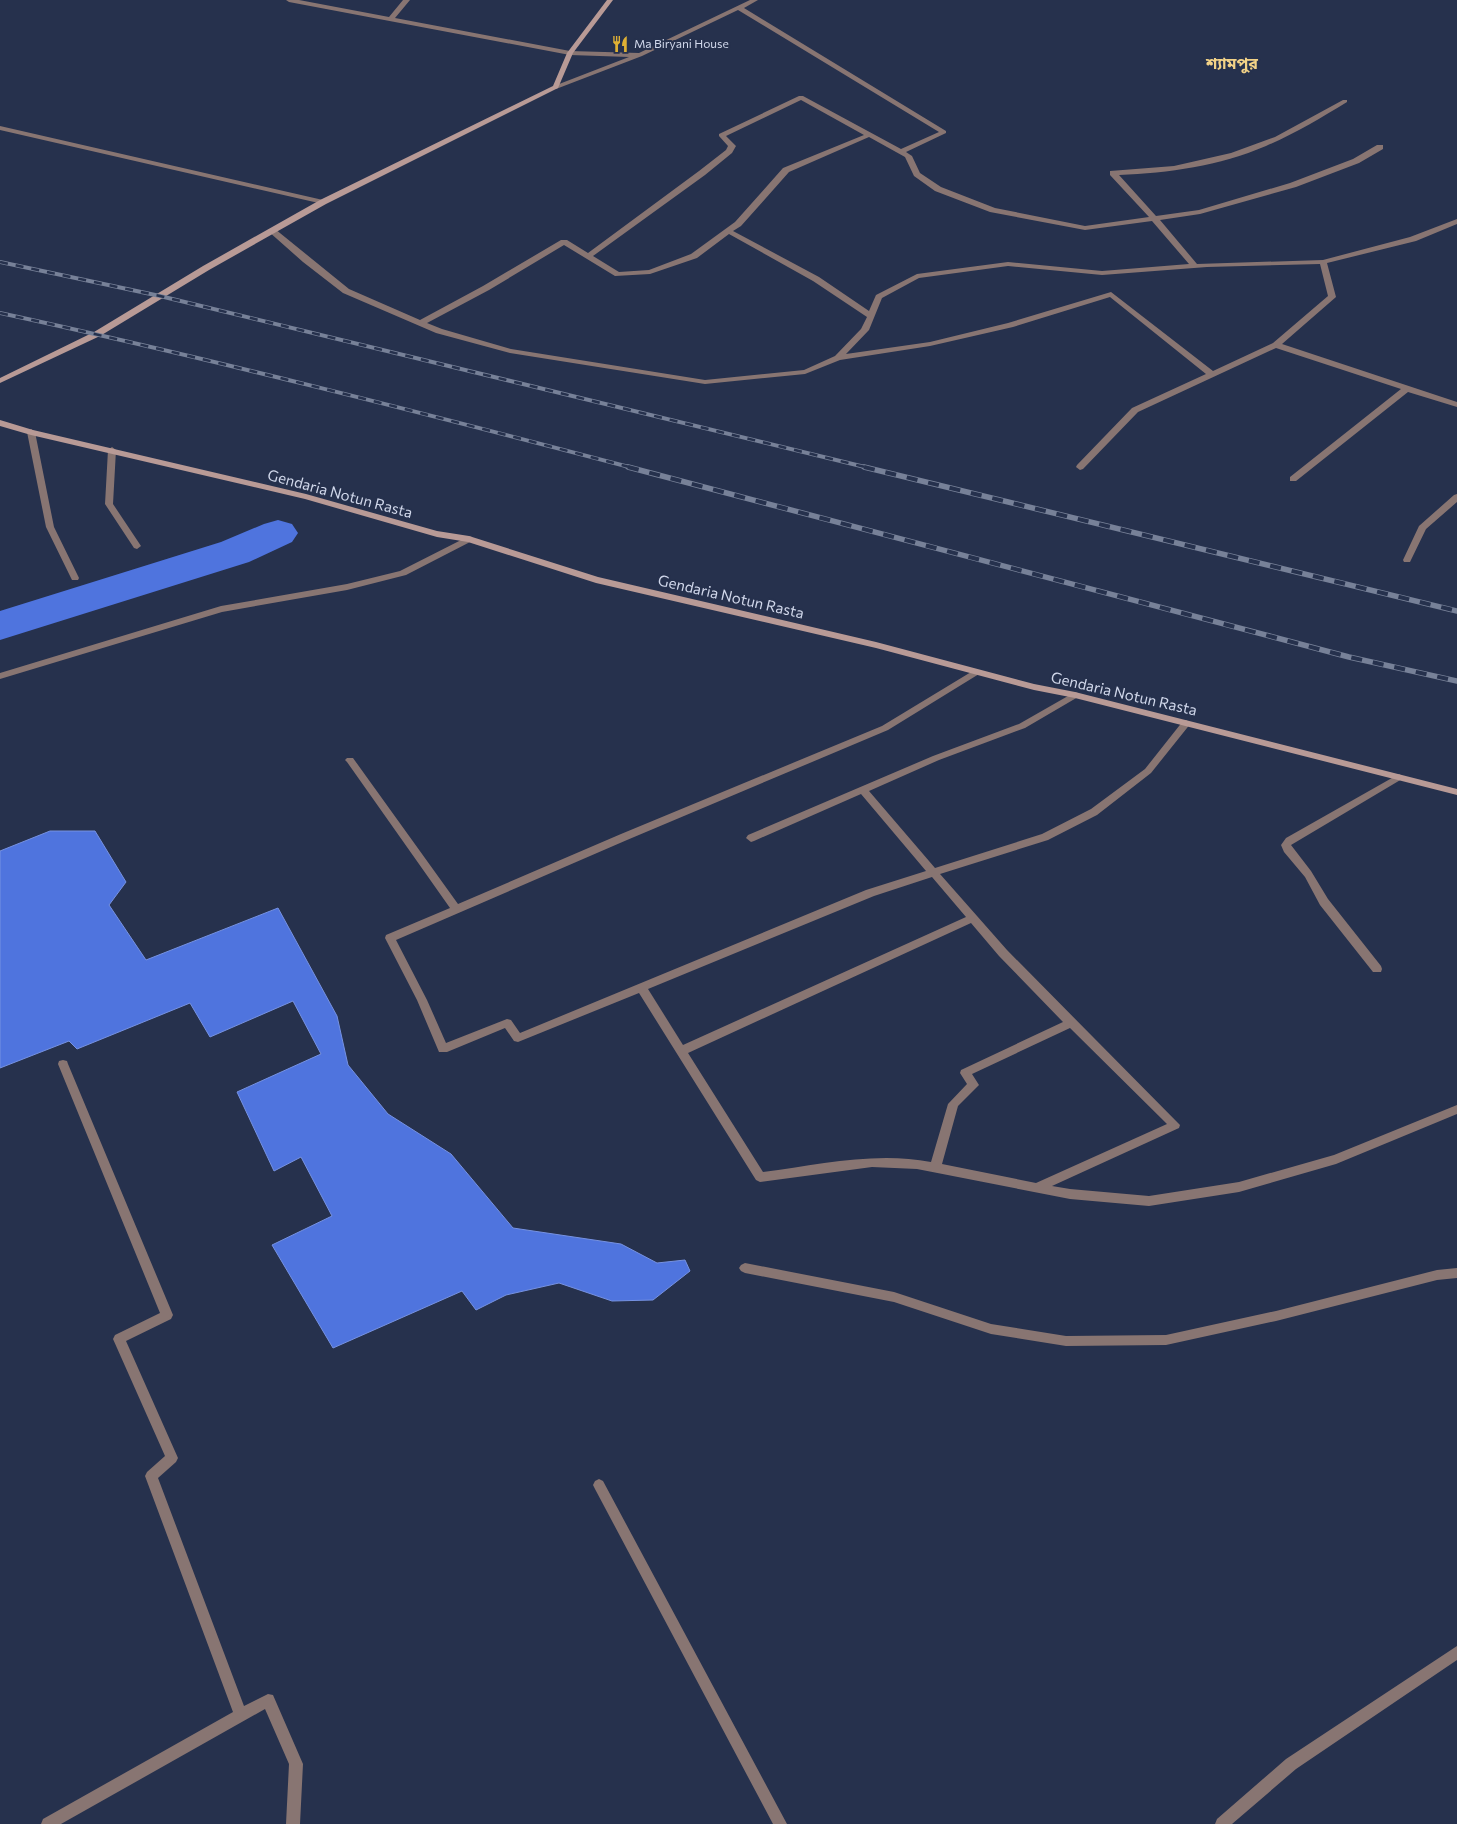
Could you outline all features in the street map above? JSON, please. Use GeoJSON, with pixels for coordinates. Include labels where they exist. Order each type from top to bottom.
{"type":"FeatureCollection","features":[{"type":"Feature","properties":{"kind":"main road"},"geometry":{"type":"LineString","coordinates":[[0,381],[97,334],[323,202],[556,87],[570,52],[610,0]]}},
{"type":"Feature","properties":{"kind":"main road","name":"Gendaria Notun Rasta"},"geometry":{"type":"LineString","coordinates":[[0,423],[306,497],[437,534],[468,539],[596,580],[876,645],[1034,687],[1075,695],[1457,792]]}},
{"type":"Feature","properties":{"kind":"street"},"geometry":{"type":"LineString","coordinates":[[289,0],[570,52],[640,55]]}},
{"type":"Feature","properties":{"kind":"street"},"geometry":{"type":"LineString","coordinates":[[391,18],[407,0]]}},
{"type":"Feature","properties":{"kind":"street"},"geometry":{"type":"LineString","coordinates":[[556,87],[640,55],[754,0]]}},
{"type":"Feature","properties":{"kind":"street"},"geometry":{"type":"LineString","coordinates":[[739,8],[944,132],[900,152]]}},
{"type":"Feature","properties":{"kind":"street"},"geometry":{"type":"LineString","coordinates":[[587,256],[671,197],[729,151],[732,146],[721,135],[801,96],[908,156],[917,174],[938,189],[993,210],[1085,228],[1155,220],[1200,212],[1293,185],[1356,160],[1380,147]]}},
{"type":"Feature","properties":{"kind":"street"},"geometry":{"type":"LineString","coordinates":[[1195,266],[1113,173],[1146,172],[1235,155],[1313,120],[1344,101]]}},
{"type":"Feature","properties":{"kind":"street"},"geometry":{"type":"LineString","coordinates":[[0,128],[323,202]]}},
{"type":"Feature","properties":{"kind":"street"},"geometry":{"type":"LineString","coordinates":[[421,323],[486,288],[564,242],[618,274],[650,272],[694,256],[738,224],[786,170],[869,135]]}},
{"type":"Feature","properties":{"kind":"street"},"geometry":{"type":"LineString","coordinates":[[838,358],[865,330],[879,297],[917,276],[1008,264],[1102,273],[1195,266],[1323,262],[1413,239],[1457,221]]}},
{"type":"Feature","properties":{"kind":"street"},"geometry":{"type":"LineString","coordinates":[[272,231],[346,291],[439,330],[510,351],[705,382],[805,372],[838,358],[930,344],[992,330],[1041,317],[1111,294],[1211,374]]}},
{"type":"Feature","properties":{"kind":"street"},"geometry":{"type":"LineString","coordinates":[[728,231],[816,279],[871,316]]}},
{"type":"Feature","properties":{"kind":"street"},"geometry":{"type":"LineString","coordinates":[[1080,467],[1135,410],[1276,345],[1332,297],[1323,262]]}},
{"type":"Feature","properties":{"kind":"street"},"geometry":{"type":"LineString","coordinates":[[1276,345],[1457,405]]}},
{"type":"Feature","properties":{"kind":"street"},"geometry":{"type":"LineString","coordinates":[[1293,479],[1408,388]]}},
{"type":"Feature","properties":{"kind":"street"},"geometry":{"type":"LineString","coordinates":[[31,432],[50,527],[75,578]]}},
{"type":"Feature","properties":{"kind":"street"},"geometry":{"type":"LineString","coordinates":[[112,450],[109,504],[137,546]]}},
{"type":"Feature","properties":{"kind":"street"},"geometry":{"type":"LineString","coordinates":[[1407,560],[1422,528],[1457,497]]}},
{"type":"Feature","properties":{"kind":"street"},"geometry":{"type":"LineString","coordinates":[[0,676],[222,609],[347,587],[403,573],[468,539]]}},
{"type":"Feature","properties":{"kind":"street"},"geometry":{"type":"LineString","coordinates":[[976,672],[885,728],[632,833],[390,938],[422,1000],[443,1050],[507,1023],[518,1038],[870,893],[1046,837],[1094,812],[1148,771],[1186,723]]}},
{"type":"Feature","properties":{"kind":"street"},"geometry":{"type":"LineString","coordinates":[[751,838],[862,789],[1022,726],[1075,695]]}},
{"type":"Feature","properties":{"kind":"street"},"geometry":{"type":"LineString","coordinates":[[350,760],[457,910]]}},
{"type":"Feature","properties":{"kind":"street"},"geometry":{"type":"LineString","coordinates":[[1377,969],[1324,902],[1308,874],[1287,849],[1286,845],[1288,841],[1399,777]]}},
{"type":"Feature","properties":{"kind":"street"},"geometry":{"type":"LineString","coordinates":[[862,789],[1003,953],[1175,1125],[1036,1188]]}},
{"type":"Feature","properties":{"kind":"street"},"geometry":{"type":"LineString","coordinates":[[681,1051],[973,918]]}},
{"type":"Feature","properties":{"kind":"street"},"geometry":{"type":"LineString","coordinates":[[641,987],[760,1177],[872,1162],[917,1164],[1070,1194],[1149,1200],[1239,1187],[1336,1159],[1457,1109]]}},
{"type":"Feature","properties":{"kind":"street"},"geometry":{"type":"LineString","coordinates":[[935,1168],[953,1104],[974,1086],[965,1073],[1072,1023]]}},
{"type":"Feature","properties":{"kind":"street"},"geometry":{"type":"LineString","coordinates":[[63,1064],[167,1315],[119,1340],[172,1458],[151,1476],[241,1715]]}},
{"type":"Feature","properties":{"kind":"street"},"geometry":{"type":"LineString","coordinates":[[745,1268],[894,1297],[990,1329],[1066,1341],[1166,1340],[1276,1316],[1437,1275],[1457,1273]]}},
{"type":"Feature","properties":{"kind":"street"},"geometry":{"type":"LineString","coordinates":[[599,1485],[780,1824]]}},
{"type":"Feature","properties":{"kind":"street"},"geometry":{"type":"LineString","coordinates":[[1222,1824],[1291,1764],[1457,1652]]}},
{"type":"Feature","properties":{"kind":"street"},"geometry":{"type":"LineString","coordinates":[[48,1824],[268,1700],[296,1764],[293,1824]]}},
{"type":"Feature","properties":{"kind":"water"},"geometry":{"type":"Polygon","coordinates":[[[50,831],[95,831],[126,882],[109,905],[146,960],[278,908],[337,1016],[348,1065],[388,1114],[451,1154],[513,1228],[621,1244],[657,1263],[685,1260],[690,1271],[653,1300],[612,1301],[559,1283],[506,1295],[476,1310],[462,1291],[333,1348],[272,1245],[332,1216],[301,1157],[274,1171],[237,1092],[321,1054],[293,1001],[210,1037],[190,1003],[77,1049],[69,1041],[0,1068],[0,851],[50,831]]]}},
{"type":"Feature","properties":{"kind":"waterway"},"geometry":{"type":"LineString","coordinates":[[0,626],[235,552],[278,533]]}},
{"type":"Feature","properties":{"kind":"railway"},"geometry":{"type":"LineString","coordinates":[[0,262],[160,296],[869,468]]}},
{"type":"Feature","properties":{"kind":"railway"},"geometry":{"type":"LineString","coordinates":[[0,313],[317,387],[633,468]]}},
{"type":"Feature","properties":{"kind":"railway"},"geometry":{"type":"LineString","coordinates":[[628,467],[1349,657],[1457,681]]}},
{"type":"Feature","properties":{"kind":"railway"},"geometry":{"type":"LineString","coordinates":[[864,467],[1457,611]]}},
{"type":"Feature","properties":{"kind":"place","name":"Ma Biryani House"},"geometry":{"type":"Point","coordinates":[620,44]}},
{"type":"Feature","properties":{"kind":"district","name":"শ্যামপুর"},"geometry":{"type":"Point","coordinates":[1232,63]}}]}
